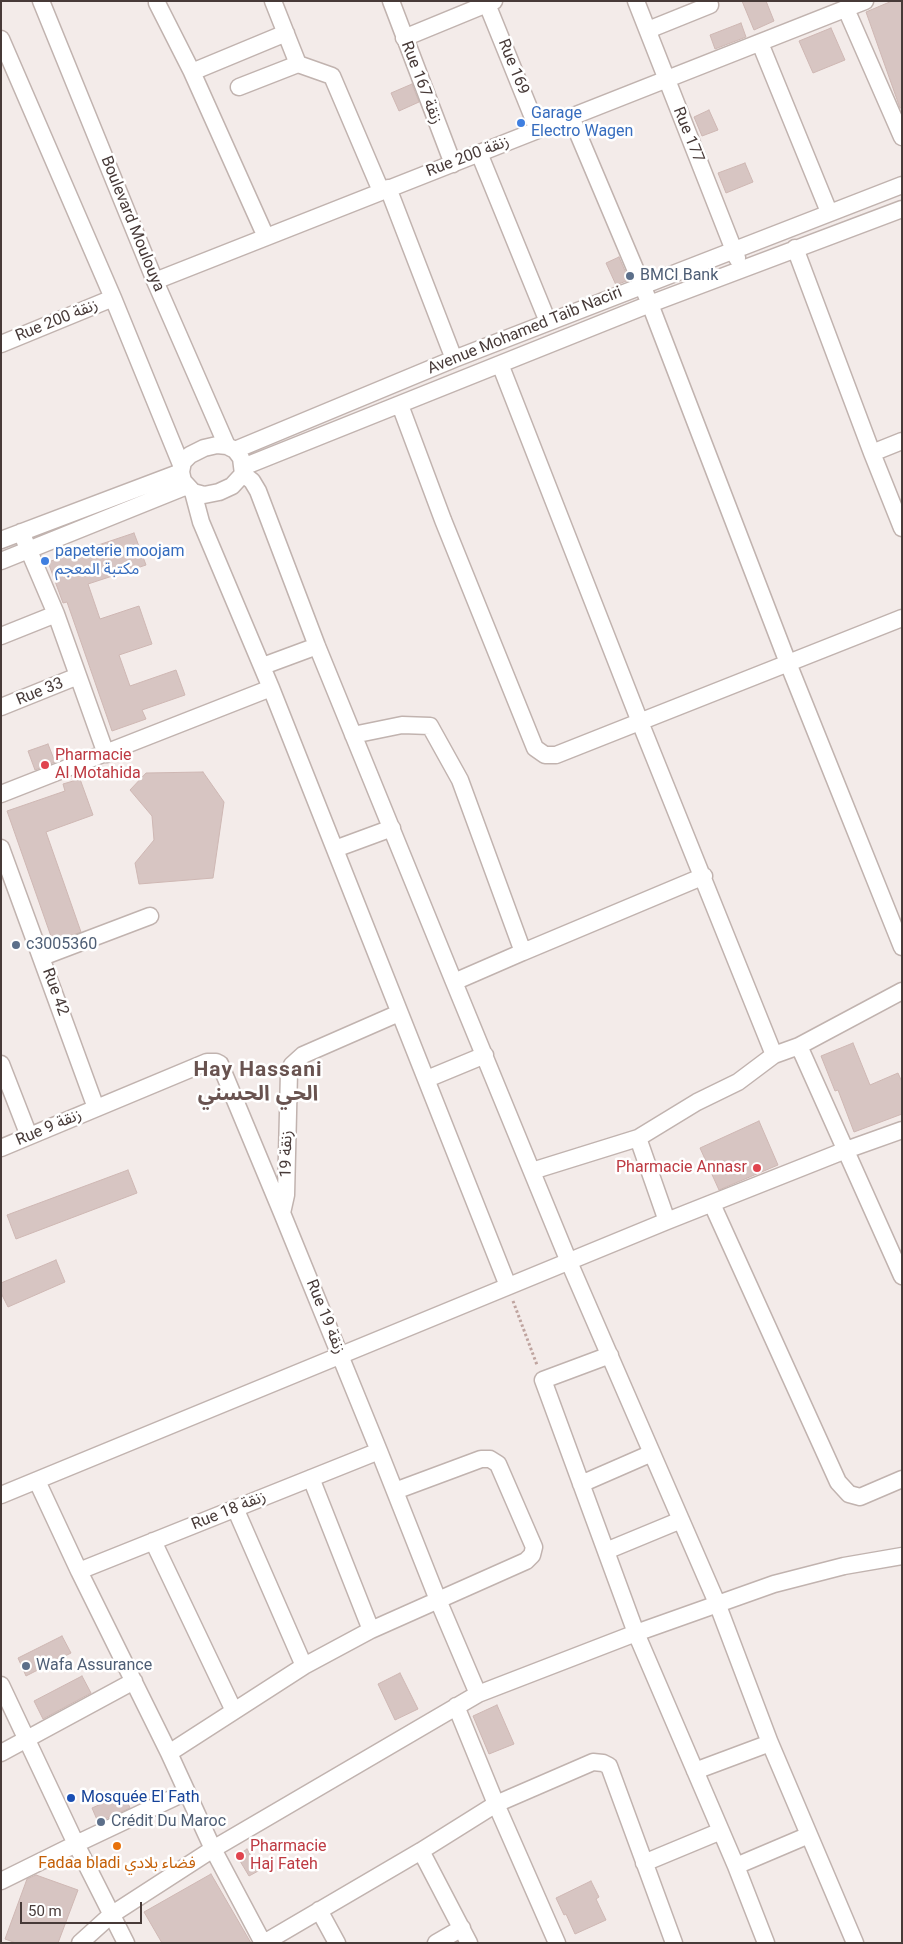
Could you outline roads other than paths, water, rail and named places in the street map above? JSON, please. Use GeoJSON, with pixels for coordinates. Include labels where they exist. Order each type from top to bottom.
{"type":"FeatureCollection","features":[{"type":"Feature","properties":{"kind":"street","name":"Boulevard Moulouya"},"geometry":{"type":"LineString","coordinates":[[41,1],[155,281],[231,448]]}},
{"type":"Feature","properties":{"kind":"street"},"geometry":{"type":"LineString","coordinates":[[273,1],[298,64]]}},
{"type":"Feature","properties":{"kind":"street","name":"Rue 167 زنقة"},"geometry":{"type":"LineString","coordinates":[[391,1],[453,164]]}},
{"type":"Feature","properties":{"kind":"street","name":"Rue 177"},"geometry":{"type":"LineString","coordinates":[[636,1],[741,269]]}},
{"type":"Feature","properties":{"kind":"street","name":"Rue 200 زنقة"},"geometry":{"type":"LineString","coordinates":[[155,281],[865,1]]}},
{"type":"Feature","properties":{"kind":"street"},"geometry":{"type":"LineString","coordinates":[[157,3],[192,72],[266,237]]}},
{"type":"Feature","properties":{"kind":"street"},"geometry":{"type":"LineString","coordinates":[[404,38],[490,3]]}},
{"type":"Feature","properties":{"kind":"street","name":"Rue 169"},"geometry":{"type":"LineString","coordinates":[[490,3],[538,130]]}},
{"type":"Feature","properties":{"kind":"street"},"geometry":{"type":"LineString","coordinates":[[648,30],[710,5]]}},
{"type":"Feature","properties":{"kind":"street"},"geometry":{"type":"LineString","coordinates":[[846,9],[902,137]]}},
{"type":"Feature","properties":{"kind":"street"},"geometry":{"type":"LineString","coordinates":[[192,72],[286,33]]}},
{"type":"Feature","properties":{"kind":"street"},"geometry":{"type":"LineString","coordinates":[[1,39],[113,298],[186,479],[201,522],[272,688],[508,1286]]}},
{"type":"Feature","properties":{"kind":"street"},"geometry":{"type":"LineString","coordinates":[[760,43],[829,212]]}},
{"type":"Feature","properties":{"kind":"street"},"geometry":{"type":"LineString","coordinates":[[239,87],[298,64],[332,76],[385,189],[454,359]]}},
{"type":"Feature","properties":{"kind":"street"},"geometry":{"type":"LineString","coordinates":[[571,117],[650,304],[788,664],[902,947]]}},
{"type":"Feature","properties":{"kind":"street"},"geometry":{"type":"LineString","coordinates":[[479,153],[548,322]]}},
{"type":"Feature","properties":{"kind":"street","name":"Avenue Mohamed Taib Naciri"},"geometry":{"type":"LineString","coordinates":[[231,448],[642,285],[902,185]]}},
{"type":"Feature","properties":{"kind":"street","name":"Avenue Mohamed Taib Naciri"},"geometry":{"type":"LineString","coordinates":[[243,471],[400,404],[650,304],[902,209]]}},
{"type":"Feature","properties":{"kind":"street"},"geometry":{"type":"LineString","coordinates":[[795,248],[902,528]]}},
{"type":"Feature","properties":{"kind":"street","name":"Rue 200 زنقة"},"geometry":{"type":"LineString","coordinates":[[1,344],[113,298]]}},
{"type":"Feature","properties":{"kind":"street"},"geometry":{"type":"LineString","coordinates":[[500,364],[640,722],[704,876],[774,1054]]}},
{"type":"Feature","properties":{"kind":"street"},"geometry":{"type":"LineString","coordinates":[[400,404],[443,520],[535,748],[545,755],[556,755],[902,618]]}},
{"type":"Feature","properties":{"kind":"street"},"geometry":{"type":"LineString","coordinates":[[872,453],[902,440]]}},
{"type":"Feature","properties":{"kind":"street"},"geometry":{"type":"LineString","coordinates":[[217,445],[231,448],[241,458],[243,471],[240,480],[232,486],[219,492],[204,495],[186,479],[183,462],[190,455],[204,448],[217,445]]}},
{"type":"Feature","properties":{"kind":"street"},"geometry":{"type":"LineString","coordinates":[[243,471],[258,491],[317,646],[454,982],[569,1262],[717,1603],[770,1743],[852,1942]]}},
{"type":"Feature","properties":{"kind":"street"},"geometry":{"type":"LineString","coordinates":[[1,540],[186,479]]}},
{"type":"Feature","properties":{"kind":"street"},"geometry":{"type":"LineString","coordinates":[[1,561],[186,479]]}},
{"type":"Feature","properties":{"kind":"street"},"geometry":{"type":"LineString","coordinates":[[21,532],[56,614],[106,754]]}},
{"type":"Feature","properties":{"kind":"street"},"geometry":{"type":"LineString","coordinates":[[1,636],[56,614]]}},
{"type":"Feature","properties":{"kind":"street"},"geometry":{"type":"LineString","coordinates":[[263,666],[317,646]]}},
{"type":"Feature","properties":{"kind":"street","name":"Rue 33"},"geometry":{"type":"LineString","coordinates":[[1,707],[78,676]]}},
{"type":"Feature","properties":{"kind":"street"},"geometry":{"type":"LineString","coordinates":[[1,794],[272,688]]}},
{"type":"Feature","properties":{"kind":"street"},"geometry":{"type":"LineString","coordinates":[[354,735],[402,725],[430,726],[460,780],[523,952]]}},
{"type":"Feature","properties":{"kind":"street"},"geometry":{"type":"LineString","coordinates":[[335,849],[392,828]]}},
{"type":"Feature","properties":{"kind":"street","name":"Rue 42"},"geometry":{"type":"LineString","coordinates":[[1,848],[96,1108]]}},
{"type":"Feature","properties":{"kind":"street"},"geometry":{"type":"LineString","coordinates":[[454,982],[704,876]]}},
{"type":"Feature","properties":{"kind":"street"},"geometry":{"type":"LineString","coordinates":[[42,956],[150,916]]}},
{"type":"Feature","properties":{"kind":"street"},"geometry":{"type":"LineString","coordinates":[[532,1171],[638,1138],[697,1102],[738,1082],[774,1054],[799,1046],[902,991]]}},
{"type":"Feature","properties":{"kind":"street","name":"19 زنقة"},"geometry":{"type":"LineString","coordinates":[[282,1213],[286,1195],[289,1072],[292,1064],[303,1054],[399,1013]]}},
{"type":"Feature","properties":{"kind":"street"},"geometry":{"type":"LineString","coordinates":[[799,1046],[902,1276]]}},
{"type":"Feature","properties":{"kind":"street"},"geometry":{"type":"LineString","coordinates":[[427,1079],[485,1055]]}},
{"type":"Feature","properties":{"kind":"street","name":"Rue 19 زنقة"},"geometry":{"type":"LineString","coordinates":[[96,1108],[207,1062],[211,1061],[220,1064],[478,1694]]}},
{"type":"Feature","properties":{"kind":"street"},"geometry":{"type":"LineString","coordinates":[[1,1064],[29,1136]]}},
{"type":"Feature","properties":{"kind":"street","name":"Rue 9 زنقة"},"geometry":{"type":"LineString","coordinates":[[1,1148],[96,1108]]}},
{"type":"Feature","properties":{"kind":"street"},"geometry":{"type":"LineString","coordinates":[[1,1495],[667,1221],[846,1150],[902,1130]]}},
{"type":"Feature","properties":{"kind":"street"},"geometry":{"type":"LineString","coordinates":[[638,1138],[667,1221]]}},
{"type":"Feature","properties":{"kind":"street"},"geometry":{"type":"LineString","coordinates":[[712,1204],[838,1482],[849,1494],[860,1497],[902,1479]]}},
{"type":"Feature","properties":{"kind":"street"},"geometry":{"type":"LineString","coordinates":[[610,1356],[543,1380],[636,1633],[736,1866],[766,1943]]}},
{"type":"Feature","properties":{"kind":"street","name":"Rue 18 زنقة"},"geometry":{"type":"LineString","coordinates":[[79,1571],[379,1451]]}},
{"type":"Feature","properties":{"kind":"street"},"geometry":{"type":"LineString","coordinates":[[581,1484],[652,1453]]}},
{"type":"Feature","properties":{"kind":"street"},"geometry":{"type":"LineString","coordinates":[[169,1753],[304,1666],[371,1630],[526,1561],[532,1555],[534,1547],[498,1464],[490,1459],[481,1459],[395,1491]]}},
{"type":"Feature","properties":{"kind":"street"},"geometry":{"type":"LineString","coordinates":[[312,1478],[371,1630]]}},
{"type":"Feature","properties":{"kind":"street"},"geometry":{"type":"LineString","coordinates":[[37,1481],[79,1571],[169,1753],[213,1849],[264,1943],[421,1851],[496,1804],[592,1762],[609,1766],[674,1943]]}},
{"type":"Feature","properties":{"kind":"street"},"geometry":{"type":"LineString","coordinates":[[235,1508],[304,1666]]}},
{"type":"Feature","properties":{"kind":"street"},"geometry":{"type":"LineString","coordinates":[[606,1551],[681,1520]]}},
{"type":"Feature","properties":{"kind":"street"},"geometry":{"type":"LineString","coordinates":[[153,1541],[234,1711]]}},
{"type":"Feature","properties":{"kind":"street"},"geometry":{"type":"LineString","coordinates":[[80,1943],[111,1915],[213,1849],[478,1694],[636,1633],[774,1584],[844,1566],[902,1556]]}},
{"type":"Feature","properties":{"kind":"street"},"geometry":{"type":"LineString","coordinates":[[1,1753],[134,1681]]}},
{"type":"Feature","properties":{"kind":"street"},"geometry":{"type":"LineString","coordinates":[[1,1685],[76,1844],[126,1943]]}},
{"type":"Feature","properties":{"kind":"street"},"geometry":{"type":"LineString","coordinates":[[456,1706],[556,1943]]}},
{"type":"Feature","properties":{"kind":"street"},"geometry":{"type":"LineString","coordinates":[[696,1771],[770,1743]]}},
{"type":"Feature","properties":{"kind":"street"},"geometry":{"type":"LineString","coordinates":[[1,1882],[186,1792]]}},
{"type":"Feature","properties":{"kind":"street"},"geometry":{"type":"LineString","coordinates":[[644,1863],[721,1831]]}},
{"type":"Feature","properties":{"kind":"street"},"geometry":{"type":"LineString","coordinates":[[736,1866],[809,1835]]}},
{"type":"Feature","properties":{"kind":"street"},"geometry":{"type":"LineString","coordinates":[[421,1851],[469,1943]]}},
{"type":"Feature","properties":{"kind":"street"},"geometry":{"type":"LineString","coordinates":[[319,1910],[337,1943]]}},
{"type":"Feature","properties":{"kind":"street"},"geometry":{"type":"LineString","coordinates":[[436,1943],[462,1928]]}},
{"type":"Feature","properties":{"kind":"place","name":"Garage Electro Wagen"},"geometry":{"type":"Point","coordinates":[521,123]}},
{"type":"Feature","properties":{"kind":"place","name":"BMCI Bank"},"geometry":{"type":"Point","coordinates":[630,276]}},
{"type":"Feature","properties":{"kind":"place","name":"papeterie moojam مكتبة المعجم"},"geometry":{"type":"Point","coordinates":[45,561]}},
{"type":"Feature","properties":{"kind":"place","name":"Pharmacie Al Motahida"},"geometry":{"type":"Point","coordinates":[45,765]}},
{"type":"Feature","properties":{"kind":"place","name":"c3005360"},"geometry":{"type":"Point","coordinates":[16,945]}},
{"type":"Feature","properties":{"kind":"place","name":"Pharmacie Annasr"},"geometry":{"type":"Point","coordinates":[757,1168]}},
{"type":"Feature","properties":{"kind":"place","name":"Wafa Assurance"},"geometry":{"type":"Point","coordinates":[26,1666]}},
{"type":"Feature","properties":{"kind":"place","name":"Mosquée El Fath"},"geometry":{"type":"Point","coordinates":[71,1798]}},
{"type":"Feature","properties":{"kind":"place","name":"Crédit Du Maroc"},"geometry":{"type":"Point","coordinates":[101,1822]}},
{"type":"Feature","properties":{"kind":"place","name":"Fadaa bladi فضاء بلادي"},"geometry":{"type":"Point","coordinates":[117,1846]}},
{"type":"Feature","properties":{"kind":"place","name":"Pharmacie Haj Fateh"},"geometry":{"type":"Point","coordinates":[240,1856]}},
{"type":"Feature","properties":{"kind":"district","name":"Hay Hassani الحي الحسني"},"geometry":{"type":"Point","coordinates":[258,1083]}}]}
